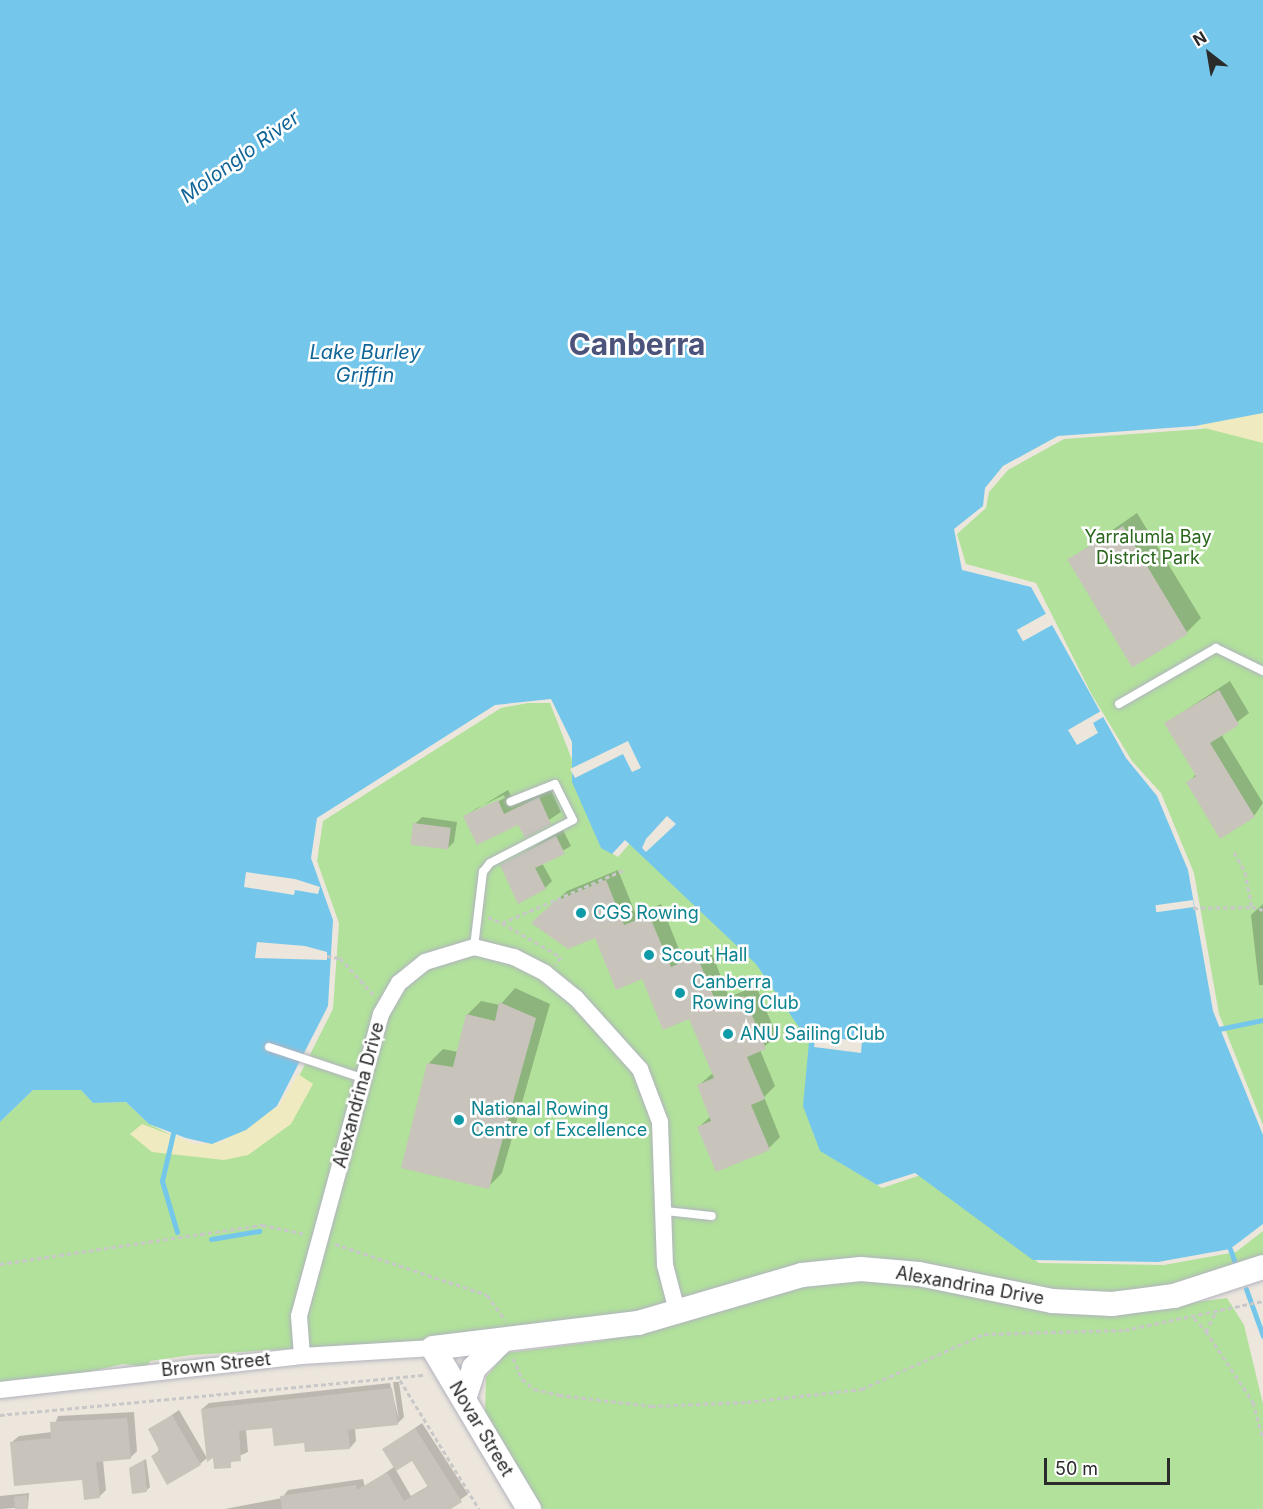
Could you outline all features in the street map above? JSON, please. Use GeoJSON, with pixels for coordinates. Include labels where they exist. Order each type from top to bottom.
{"type":"FeatureCollection","features":[{"type":"Feature","properties":{"kind":"main road","name":"Alexandrina Drive"},"geometry":{"type":"LineString","coordinates":[[434,1348],[638,1323],[802,1275],[861,1269],[919,1274],[1053,1301],[1112,1304],[1174,1296],[1249,1273]]}},
{"type":"Feature","properties":{"kind":"main road"},"geometry":{"type":"LineString","coordinates":[[464,1399],[474,1368],[502,1341]]}},
{"type":"Feature","properties":{"kind":"main road","name":"Novar Street"},"geometry":{"type":"LineString","coordinates":[[434,1348],[529,1509]]}},
{"type":"Feature","properties":{"kind":"street","name":"Alexandrina Drive"},"geometry":{"type":"LineString","coordinates":[[302,1356],[299,1316],[362,1078],[387,1004],[399,983],[425,962],[474,947]]}},
{"type":"Feature","properties":{"kind":"street"},"geometry":{"type":"LineString","coordinates":[[474,947],[514,957],[545,973],[576,998],[640,1070],[660,1122],[665,1211],[665,1265],[677,1311]]}},
{"type":"Feature","properties":{"kind":"street","name":"Brown Street"},"geometry":{"type":"LineString","coordinates":[[0,1390],[302,1356],[434,1348]]}},
{"type":"Feature","properties":{"kind":"lane"},"geometry":{"type":"LineString","coordinates":[[1119,704],[1216,648],[1263,671]]}},
{"type":"Feature","properties":{"kind":"lane"},"geometry":{"type":"LineString","coordinates":[[474,947],[483,872],[490,863],[573,820],[555,784],[510,802]]}},
{"type":"Feature","properties":{"kind":"lane"},"geometry":{"type":"LineString","coordinates":[[269,1047],[362,1078]]}},
{"type":"Feature","properties":{"kind":"lane"},"geometry":{"type":"LineString","coordinates":[[665,1211],[712,1215]]}},
{"type":"Feature","properties":{"kind":"path"},"geometry":{"type":"LineString","coordinates":[[1234,852],[1252,907]]}},
{"type":"Feature","properties":{"kind":"path"},"geometry":{"type":"LineString","coordinates":[[478,912],[502,923],[626,869]]}},
{"type":"Feature","properties":{"kind":"path"},"geometry":{"type":"LineString","coordinates":[[1192,908],[1252,907],[1263,910]]}},
{"type":"Feature","properties":{"kind":"path"},"geometry":{"type":"LineString","coordinates":[[327,956],[340,958],[387,1004]]}},
{"type":"Feature","properties":{"kind":"path"},"geometry":{"type":"LineString","coordinates":[[1206,1331],[1216,1312],[1263,1301]]}},
{"type":"Feature","properties":{"kind":"path"},"geometry":{"type":"LineString","coordinates":[[1194,1318],[1206,1331],[1253,1402],[1263,1439]]}},
{"type":"Feature","properties":{"kind":"path"},"geometry":{"type":"LineString","coordinates":[[0,1415],[400,1380],[447,1372]]}},
{"type":"Feature","properties":{"kind":"path"},"geometry":{"type":"LineString","coordinates":[[400,1380],[479,1509]]}},
{"type":"Feature","properties":{"kind":"green space","name":"Yarralumla Bay District Park"},"geometry":{"type":"Polygon","coordinates":[[[1263,417],[1263,1125],[1219,1014],[1194,873],[1161,793],[1132,761],[1092,695],[1036,583],[966,564],[957,534],[986,508],[989,492],[1008,470],[1064,439],[1201,429],[1263,417]]]}},
{"type":"Feature","properties":{"kind":"green space"},"geometry":{"type":"Polygon","coordinates":[[[528,703],[550,703],[607,850],[618,857],[631,842],[762,965],[814,1039],[826,1154],[882,1188],[921,1175],[1039,1263],[1164,1265],[1236,1252],[1263,1231],[1263,1258],[1175,1288],[1112,1295],[1053,1292],[919,1265],[642,1314],[434,1340],[191,1355],[150,1361],[147,1367],[123,1364],[71,1376],[10,1380],[0,1393],[0,1122],[33,1090],[81,1090],[93,1103],[126,1102],[149,1124],[190,1144],[212,1147],[249,1134],[283,1108],[333,1009],[339,923],[317,861],[323,821],[501,708],[528,703]]]}},
{"type":"Feature","properties":{"kind":"green space"},"geometry":{"type":"Polygon","coordinates":[[[875,1279],[1098,1315],[1227,1298],[1244,1325],[1263,1404],[1263,1509],[542,1509],[485,1415],[486,1377],[506,1353],[600,1341],[815,1283],[875,1279]]]}},
{"type":"Feature","properties":{"kind":"sand"},"geometry":{"type":"Polygon","coordinates":[[[1263,383],[1263,443],[1189,424],[1263,383]]]}},
{"type":"Feature","properties":{"kind":"sand"},"geometry":{"type":"Polygon","coordinates":[[[298,1074],[313,1084],[291,1124],[248,1155],[224,1160],[152,1152],[130,1134],[142,1124],[195,1144],[221,1142],[279,1106],[298,1074]]]}},
{"type":"Feature","properties":{"kind":"water","name":"Lake Burley Griffin"},"geometry":{"type":"Polygon","coordinates":[[[0,0],[1263,0],[1263,413],[1195,426],[1058,436],[1003,466],[985,488],[983,506],[954,529],[962,570],[1031,587],[1126,758],[1157,796],[1188,870],[1213,1011],[1263,1135],[1263,1224],[1230,1249],[1158,1262],[1033,1260],[915,1173],[877,1185],[820,1151],[803,1106],[809,1042],[756,964],[625,840],[612,854],[601,848],[572,782],[572,742],[551,699],[495,705],[317,818],[311,858],[333,920],[328,1006],[277,1106],[246,1130],[212,1144],[186,1138],[149,1124],[126,1102],[93,1103],[81,1090],[33,1090],[0,1122],[0,0]]]}},
{"type":"Feature","properties":{"kind":"pier"},"geometry":{"type":"Polygon","coordinates":[[[1049,612],[1055,623],[1023,641],[1017,630],[1049,612]]]}},
{"type":"Feature","properties":{"kind":"pier"},"geometry":{"type":"Polygon","coordinates":[[[1101,711],[1105,716],[1093,723],[1098,733],[1077,745],[1068,730],[1101,711]]]}},
{"type":"Feature","properties":{"kind":"pier"},"geometry":{"type":"Polygon","coordinates":[[[628,741],[641,768],[632,772],[623,754],[575,778],[570,769],[628,741]]]}},
{"type":"Feature","properties":{"kind":"pier"},"geometry":{"type":"Polygon","coordinates":[[[667,816],[676,824],[646,852],[642,848],[646,839],[667,816]]]}},
{"type":"Feature","properties":{"kind":"pier"},"geometry":{"type":"Polygon","coordinates":[[[246,872],[295,879],[320,887],[318,894],[295,890],[294,895],[244,887],[246,872]]]}},
{"type":"Feature","properties":{"kind":"pier"},"geometry":{"type":"Polygon","coordinates":[[[1193,900],[1194,907],[1156,912],[1155,905],[1193,900]]]}},
{"type":"Feature","properties":{"kind":"pier"},"geometry":{"type":"Polygon","coordinates":[[[257,942],[305,946],[327,952],[327,960],[255,958],[257,942]]]}},
{"type":"Feature","properties":{"kind":"pier"},"geometry":{"type":"Polygon","coordinates":[[[822,1037],[862,1041],[861,1053],[814,1047],[815,1040],[822,1037]]]}},
{"type":"Feature","properties":{"kind":"building"},"geometry":{"type":"Polygon","coordinates":[[[1123,526],[1188,634],[1132,667],[1067,559],[1123,526]]]}},
{"type":"Feature","properties":{"kind":"building"},"geometry":{"type":"Polygon","coordinates":[[[1219,690],[1239,725],[1210,743],[1255,817],[1220,839],[1186,782],[1196,776],[1164,723],[1219,690]]]}},
{"type":"Feature","properties":{"kind":"building"},"geometry":{"type":"Polygon","coordinates":[[[539,797],[551,824],[525,838],[518,825],[477,845],[463,816],[498,800],[504,814],[539,797]]]}},
{"type":"Feature","properties":{"kind":"building"},"geometry":{"type":"Polygon","coordinates":[[[413,823],[451,828],[448,849],[410,845],[413,823]]]}},
{"type":"Feature","properties":{"kind":"building"},"geometry":{"type":"Polygon","coordinates":[[[556,836],[565,854],[535,868],[546,889],[518,904],[500,865],[556,836]]]}},
{"type":"Feature","properties":{"kind":"building"},"geometry":{"type":"Polygon","coordinates":[[[606,880],[624,925],[649,915],[671,967],[697,956],[718,1007],[744,996],[766,1049],[747,1057],[765,1099],[751,1105],[770,1150],[716,1172],[697,1127],[711,1121],[697,1085],[714,1078],[689,1019],[663,1030],[642,979],[616,990],[595,938],[568,949],[531,923],[554,902],[606,880]]]}},
{"type":"Feature","properties":{"kind":"building","name":"National Rowing Centre of Excellence"},"geometry":{"type":"Polygon","coordinates":[[[499,1002],[536,1018],[489,1189],[401,1168],[427,1063],[453,1067],[466,1014],[495,1021],[499,1002]]]}},
{"type":"Feature","properties":{"kind":"building"},"geometry":{"type":"Polygon","coordinates":[[[392,1388],[398,1425],[348,1430],[350,1449],[305,1452],[304,1443],[274,1446],[272,1428],[239,1431],[241,1461],[231,1462],[231,1468],[214,1469],[213,1458],[207,1462],[201,1409],[392,1388]]]}},
{"type":"Feature","properties":{"kind":"building"},"geometry":{"type":"Polygon","coordinates":[[[172,1415],[201,1465],[167,1485],[151,1456],[160,1451],[148,1429],[172,1415]]]}},
{"type":"Feature","properties":{"kind":"building"},"geometry":{"type":"Polygon","coordinates":[[[127,1418],[131,1459],[96,1462],[100,1498],[84,1500],[82,1480],[14,1486],[10,1442],[51,1438],[50,1422],[127,1418]]]}},
{"type":"Feature","properties":{"kind":"building"},"geometry":{"type":"Polygon","coordinates":[[[415,1428],[462,1502],[451,1509],[282,1509],[280,1496],[356,1485],[357,1490],[387,1472],[404,1501],[428,1487],[412,1461],[396,1471],[382,1449],[415,1428]]]}},
{"type":"Feature","properties":{"kind":"building"},"geometry":{"type":"Polygon","coordinates":[[[144,1460],[147,1492],[132,1494],[129,1468],[144,1460]]]}},
{"type":"Feature","properties":{"kind":"building"},"geometry":{"type":"Polygon","coordinates":[[[27,1495],[28,1509],[15,1509],[14,1497],[27,1495]]]}},
{"type":"Feature","properties":{"kind":"waterway"},"geometry":{"type":"LineString","coordinates":[[1219,1029],[1263,1020]]}},
{"type":"Feature","properties":{"kind":"waterway"},"geometry":{"type":"LineString","coordinates":[[175,1125],[162,1181],[177,1232]]}},
{"type":"Feature","properties":{"kind":"waterway"},"geometry":{"type":"LineString","coordinates":[[211,1239],[259,1231]]}},
{"type":"Feature","properties":{"kind":"waterway"},"geometry":{"type":"LineString","coordinates":[[1230,1249],[1235,1263]]}},
{"type":"Feature","properties":{"kind":"waterway"},"geometry":{"type":"LineString","coordinates":[[1246,1289],[1263,1336]]}},
{"type":"Feature","properties":{"kind":"place","name":"CGS Rowing"},"geometry":{"type":"Point","coordinates":[581,913]}},
{"type":"Feature","properties":{"kind":"place","name":"Scout Hall"},"geometry":{"type":"Point","coordinates":[649,955]}},
{"type":"Feature","properties":{"kind":"place","name":"Canberra Rowing Club"},"geometry":{"type":"Point","coordinates":[680,993]}},
{"type":"Feature","properties":{"kind":"place","name":"ANU Sailing Club"},"geometry":{"type":"Point","coordinates":[728,1034]}},
{"type":"Feature","properties":{"kind":"place","name":"National Rowing Centre of Excellence"},"geometry":{"type":"Point","coordinates":[459,1120]}},
{"type":"Feature","properties":{"kind":"district","name":"Canberra"},"geometry":{"type":"Point","coordinates":[637,344]}},
{"type":"Feature","properties":{"kind":"water label","name":"Molonglo River"},"geometry":{"type":"Point","coordinates":[240,157]}}]}
